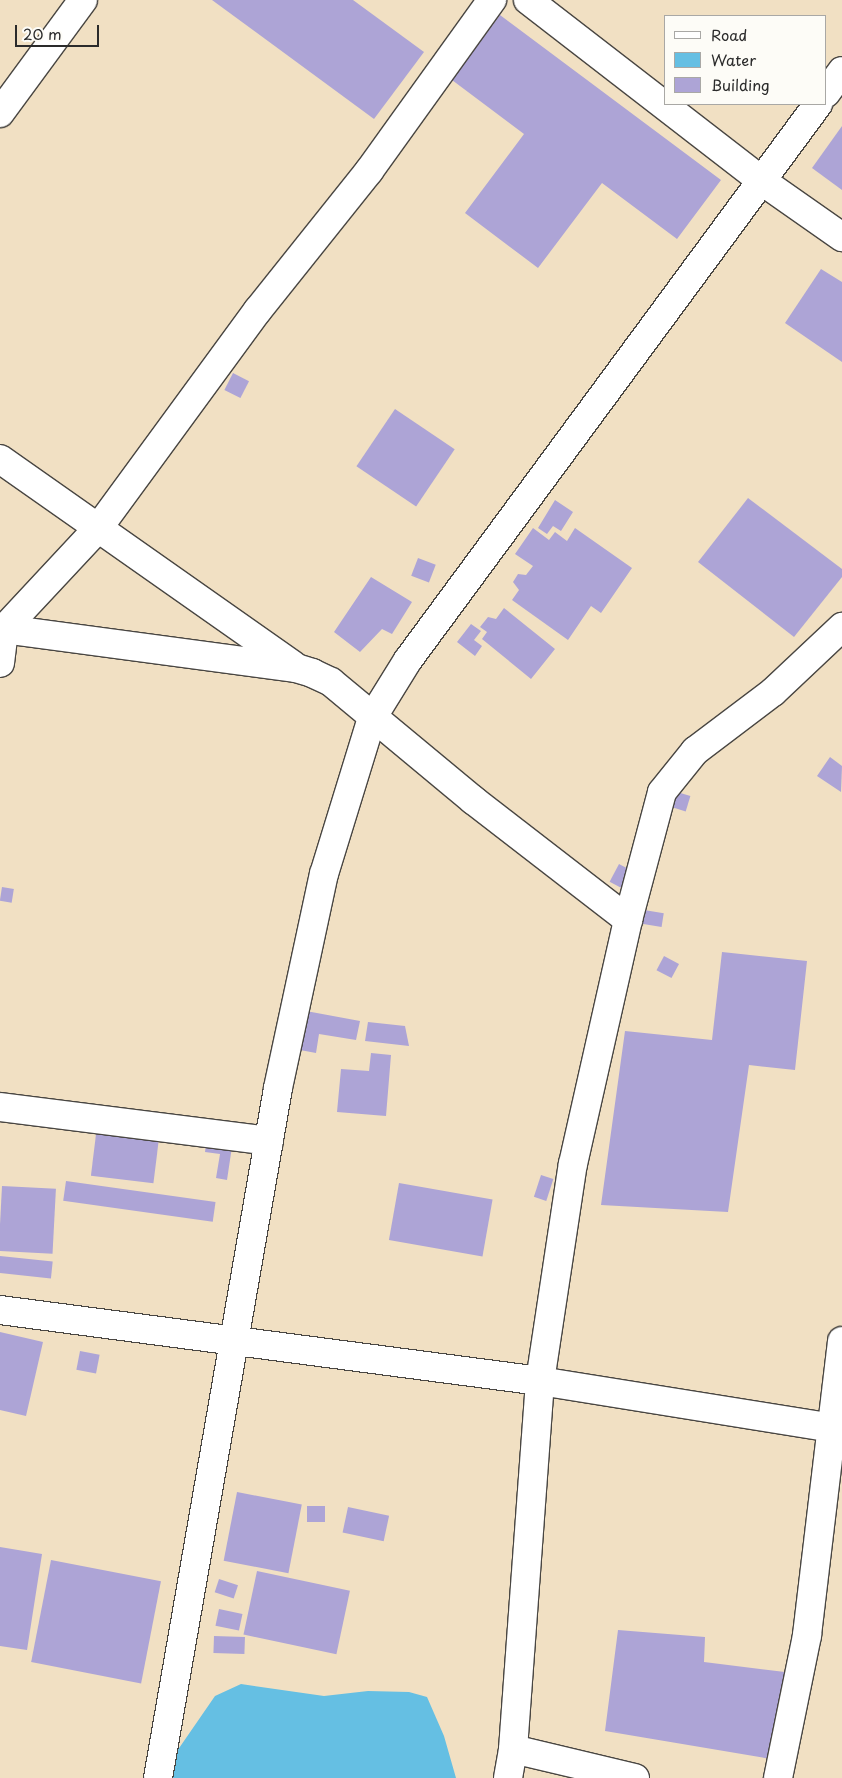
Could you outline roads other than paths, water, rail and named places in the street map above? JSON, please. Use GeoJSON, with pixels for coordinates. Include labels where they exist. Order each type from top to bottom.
{"type":"FeatureCollection","features":[{"type":"Feature","properties":{"kind":"street"},"geometry":{"type":"LineString","coordinates":[[0,113],[83,0]]}},
{"type":"Feature","properties":{"kind":"street"},"geometry":{"type":"LineString","coordinates":[[0,663],[2,629],[99,527],[258,310],[369,171],[492,0]]}},
{"type":"Feature","properties":{"kind":"street"},"geometry":{"type":"LineString","coordinates":[[528,0],[762,181],[842,236]]}},
{"type":"Feature","properties":{"kind":"street"},"geometry":{"type":"LineString","coordinates":[[827,92],[842,71]]}},
{"type":"Feature","properties":{"kind":"street"},"geometry":{"type":"LineString","coordinates":[[158,1778],[269,1141],[324,874],[372,718],[408,660],[817,105]]}},
{"type":"Feature","properties":{"kind":"street"},"geometry":{"type":"LineString","coordinates":[[0,460],[99,527],[296,668],[331,682],[372,718],[628,920]]}},
{"type":"Feature","properties":{"kind":"street"},"geometry":{"type":"LineString","coordinates":[[508,1778],[513,1749],[540,1381],[573,1164],[628,920],[662,792],[695,751],[773,692],[842,627]]}},
{"type":"Feature","properties":{"kind":"street"},"geometry":{"type":"LineString","coordinates":[[2,629],[296,668]]}},
{"type":"Feature","properties":{"kind":"street"},"geometry":{"type":"LineString","coordinates":[[0,1107],[269,1141]]}},
{"type":"Feature","properties":{"kind":"street"},"geometry":{"type":"LineString","coordinates":[[0,1310],[234,1339],[540,1381],[837,1432]]}},
{"type":"Feature","properties":{"kind":"street"},"geometry":{"type":"LineString","coordinates":[[778,1778],[808,1635],[837,1432],[842,1340]]}},
{"type":"Feature","properties":{"kind":"street"},"geometry":{"type":"LineString","coordinates":[[513,1749],[635,1778]]}},
{"type":"Feature","properties":{"kind":"water"},"geometry":{"type":"Polygon","coordinates":[[[241,1684],[324,1696],[368,1691],[409,1692],[427,1697],[444,1736],[456,1778],[166,1778],[175,1754],[215,1696],[241,1684]]]}}]}
